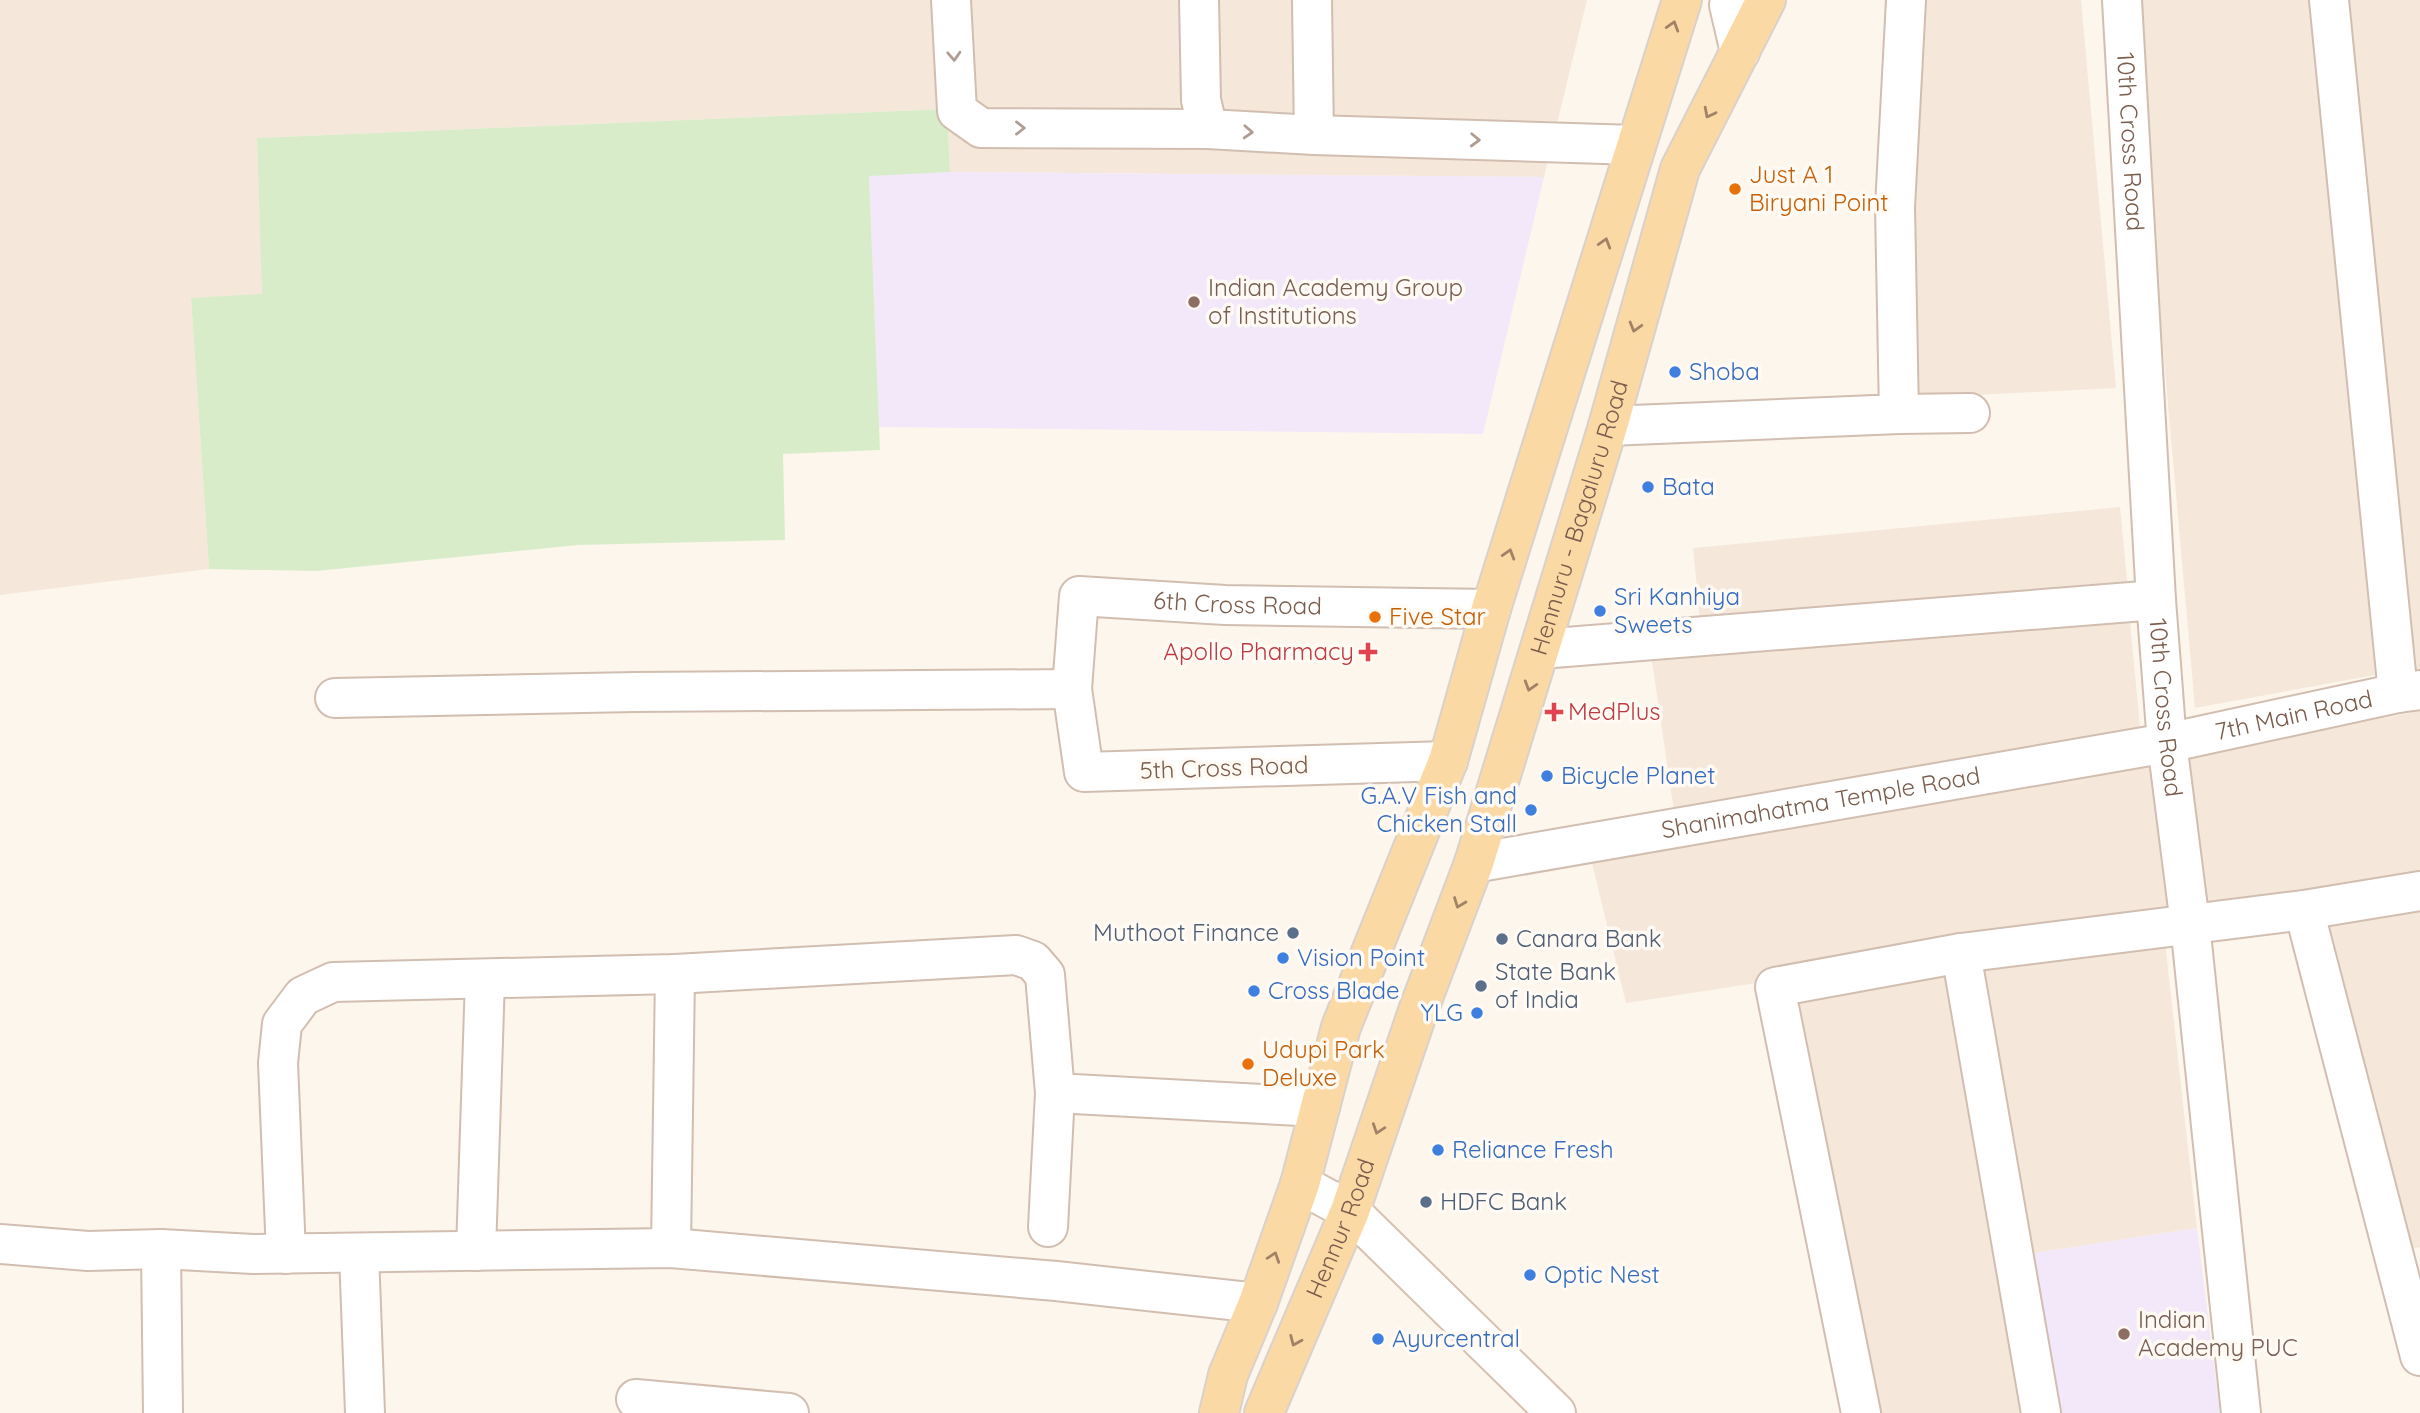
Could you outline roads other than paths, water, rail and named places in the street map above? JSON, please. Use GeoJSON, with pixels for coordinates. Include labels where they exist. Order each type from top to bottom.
{"type":"FeatureCollection","features":[{"type":"Feature","properties":{"kind":"main road"},"geometry":{"type":"LineString","coordinates":[[1219,1413],[1228,1375],[1258,1303],[1300,1184],[1341,1027],[1448,761],[1491,610],[1682,0]]}},
{"type":"Feature","properties":{"kind":"main road","name":"Hennuru - Bagaluru Road"},"geometry":{"type":"LineString","coordinates":[[1407,1041],[1474,863],[1541,649],[1608,426],[1679,169],[1766,0]]}},
{"type":"Feature","properties":{"kind":"main road","name":"Hennur Road"},"geometry":{"type":"LineString","coordinates":[[1264,1413],[1350,1210],[1407,1041]]}},
{"type":"Feature","properties":{"kind":"street"},"geometry":{"type":"LineString","coordinates":[[951,0],[957,111],[982,128],[1208,129],[1636,145]]}},
{"type":"Feature","properties":{"kind":"street"},"geometry":{"type":"LineString","coordinates":[[1199,0],[1200,100],[1208,129]]}},
{"type":"Feature","properties":{"kind":"street"},"geometry":{"type":"LineString","coordinates":[[1312,0],[1314,135]]}},
{"type":"Feature","properties":{"kind":"street"},"geometry":{"type":"LineString","coordinates":[[1731,0],[1729,5],[1740,52]]}},
{"type":"Feature","properties":{"kind":"street"},"geometry":{"type":"LineString","coordinates":[[1899,414],[1895,207],[1906,0]]}},
{"type":"Feature","properties":{"kind":"street","name":"10th Cross Road"},"geometry":{"type":"LineString","coordinates":[[2122,0],[2156,600],[2167,743],[2190,924],[2241,1413]]}},
{"type":"Feature","properties":{"kind":"street"},"geometry":{"type":"LineString","coordinates":[[2329,0],[2409,692]]}},
{"type":"Feature","properties":{"kind":"street"},"geometry":{"type":"LineString","coordinates":[[1608,426],[1970,413]]}},
{"type":"Feature","properties":{"kind":"street","name":"6th Cross Road"},"geometry":{"type":"LineString","coordinates":[[1072,689],[1079,596],[1225,605],[1491,610]]}},
{"type":"Feature","properties":{"kind":"street"},"geometry":{"type":"LineString","coordinates":[[1541,649],[2156,600]]}},
{"type":"Feature","properties":{"kind":"street"},"geometry":{"type":"LineString","coordinates":[[335,698],[635,692],[1072,689]]}},
{"type":"Feature","properties":{"kind":"street","name":"5th Cross Road"},"geometry":{"type":"LineString","coordinates":[[1072,689],[1084,772],[1448,761]]}},
{"type":"Feature","properties":{"kind":"street","name":"7th Main Road"},"geometry":{"type":"LineString","coordinates":[[2167,743],[2409,692]]}},
{"type":"Feature","properties":{"kind":"street","name":"Shanimahatma Temple Road"},"geometry":{"type":"LineString","coordinates":[[1474,863],[2167,743]]}},
{"type":"Feature","properties":{"kind":"street"},"geometry":{"type":"LineString","coordinates":[[1861,1413],[1775,987],[1961,953],[2304,910],[2420,891]]}},
{"type":"Feature","properties":{"kind":"street"},"geometry":{"type":"LineString","coordinates":[[2304,910],[2420,1356]]}},
{"type":"Feature","properties":{"kind":"street"},"geometry":{"type":"LineString","coordinates":[[1961,953],[2041,1413]]}},
{"type":"Feature","properties":{"kind":"street"},"geometry":{"type":"LineString","coordinates":[[286,1254],[278,1063],[282,1024],[303,996],[333,982],[675,974],[1016,956],[1033,961],[1045,975],[1055,1093],[1048,1227]]}},
{"type":"Feature","properties":{"kind":"street"},"geometry":{"type":"LineString","coordinates":[[671,1248],[675,974]]}},
{"type":"Feature","properties":{"kind":"street"},"geometry":{"type":"LineString","coordinates":[[476,1251],[485,979]]}},
{"type":"Feature","properties":{"kind":"street"},"geometry":{"type":"LineString","coordinates":[[1055,1093],[1320,1107]]}},
{"type":"Feature","properties":{"kind":"street"},"geometry":{"type":"LineString","coordinates":[[1300,1184],[1350,1210],[1556,1413]]}},
{"type":"Feature","properties":{"kind":"street"},"geometry":{"type":"LineString","coordinates":[[0,1244],[88,1251],[161,1249],[286,1254],[671,1248],[1056,1281],[1258,1303]]}},
{"type":"Feature","properties":{"kind":"street"},"geometry":{"type":"LineString","coordinates":[[161,1249],[163,1413]]}},
{"type":"Feature","properties":{"kind":"street"},"geometry":{"type":"LineString","coordinates":[[359,1253],[365,1413]]}},
{"type":"Feature","properties":{"kind":"street"},"geometry":{"type":"LineString","coordinates":[[636,1399],[789,1413]]}},
{"type":"Feature","properties":{"kind":"place","name":"Just A 1 Biryani Point"},"geometry":{"type":"Point","coordinates":[1735,189]}},
{"type":"Feature","properties":{"kind":"place","name":"Indian Academy Group of Institutions"},"geometry":{"type":"Point","coordinates":[1194,302]}},
{"type":"Feature","properties":{"kind":"place","name":"Shoba"},"geometry":{"type":"Point","coordinates":[1675,372]}},
{"type":"Feature","properties":{"kind":"place","name":"Bata"},"geometry":{"type":"Point","coordinates":[1648,487]}},
{"type":"Feature","properties":{"kind":"place","name":"Sri Kanhiya Sweets"},"geometry":{"type":"Point","coordinates":[1600,611]}},
{"type":"Feature","properties":{"kind":"place","name":"Five Star"},"geometry":{"type":"Point","coordinates":[1375,617]}},
{"type":"Feature","properties":{"kind":"place","name":"Apollo Pharmacy"},"geometry":{"type":"Point","coordinates":[1368,652]}},
{"type":"Feature","properties":{"kind":"place","name":"MedPlus"},"geometry":{"type":"Point","coordinates":[1554,712]}},
{"type":"Feature","properties":{"kind":"place","name":"Bicycle Planet"},"geometry":{"type":"Point","coordinates":[1547,776]}},
{"type":"Feature","properties":{"kind":"place","name":"G.A.V Fish and Chicken Stall"},"geometry":{"type":"Point","coordinates":[1531,810]}},
{"type":"Feature","properties":{"kind":"place","name":"Muthoot Finance"},"geometry":{"type":"Point","coordinates":[1293,933]}},
{"type":"Feature","properties":{"kind":"place","name":"Canara Bank"},"geometry":{"type":"Point","coordinates":[1502,939]}},
{"type":"Feature","properties":{"kind":"place","name":"Vision Point"},"geometry":{"type":"Point","coordinates":[1283,958]}},
{"type":"Feature","properties":{"kind":"place","name":"State Bank of India"},"geometry":{"type":"Point","coordinates":[1481,986]}},
{"type":"Feature","properties":{"kind":"place","name":"Cross Blade"},"geometry":{"type":"Point","coordinates":[1254,991]}},
{"type":"Feature","properties":{"kind":"place","name":"YLG"},"geometry":{"type":"Point","coordinates":[1477,1013]}},
{"type":"Feature","properties":{"kind":"place","name":"Udupi Park Deluxe"},"geometry":{"type":"Point","coordinates":[1248,1064]}},
{"type":"Feature","properties":{"kind":"place","name":"Reliance Fresh"},"geometry":{"type":"Point","coordinates":[1438,1150]}},
{"type":"Feature","properties":{"kind":"place","name":"HDFC Bank"},"geometry":{"type":"Point","coordinates":[1426,1202]}},
{"type":"Feature","properties":{"kind":"place","name":"Optic Nest"},"geometry":{"type":"Point","coordinates":[1530,1275]}},
{"type":"Feature","properties":{"kind":"place","name":"Indian Academy PUC"},"geometry":{"type":"Point","coordinates":[2124,1334]}},
{"type":"Feature","properties":{"kind":"place","name":"Ayurcentral"},"geometry":{"type":"Point","coordinates":[1378,1339]}}]}
